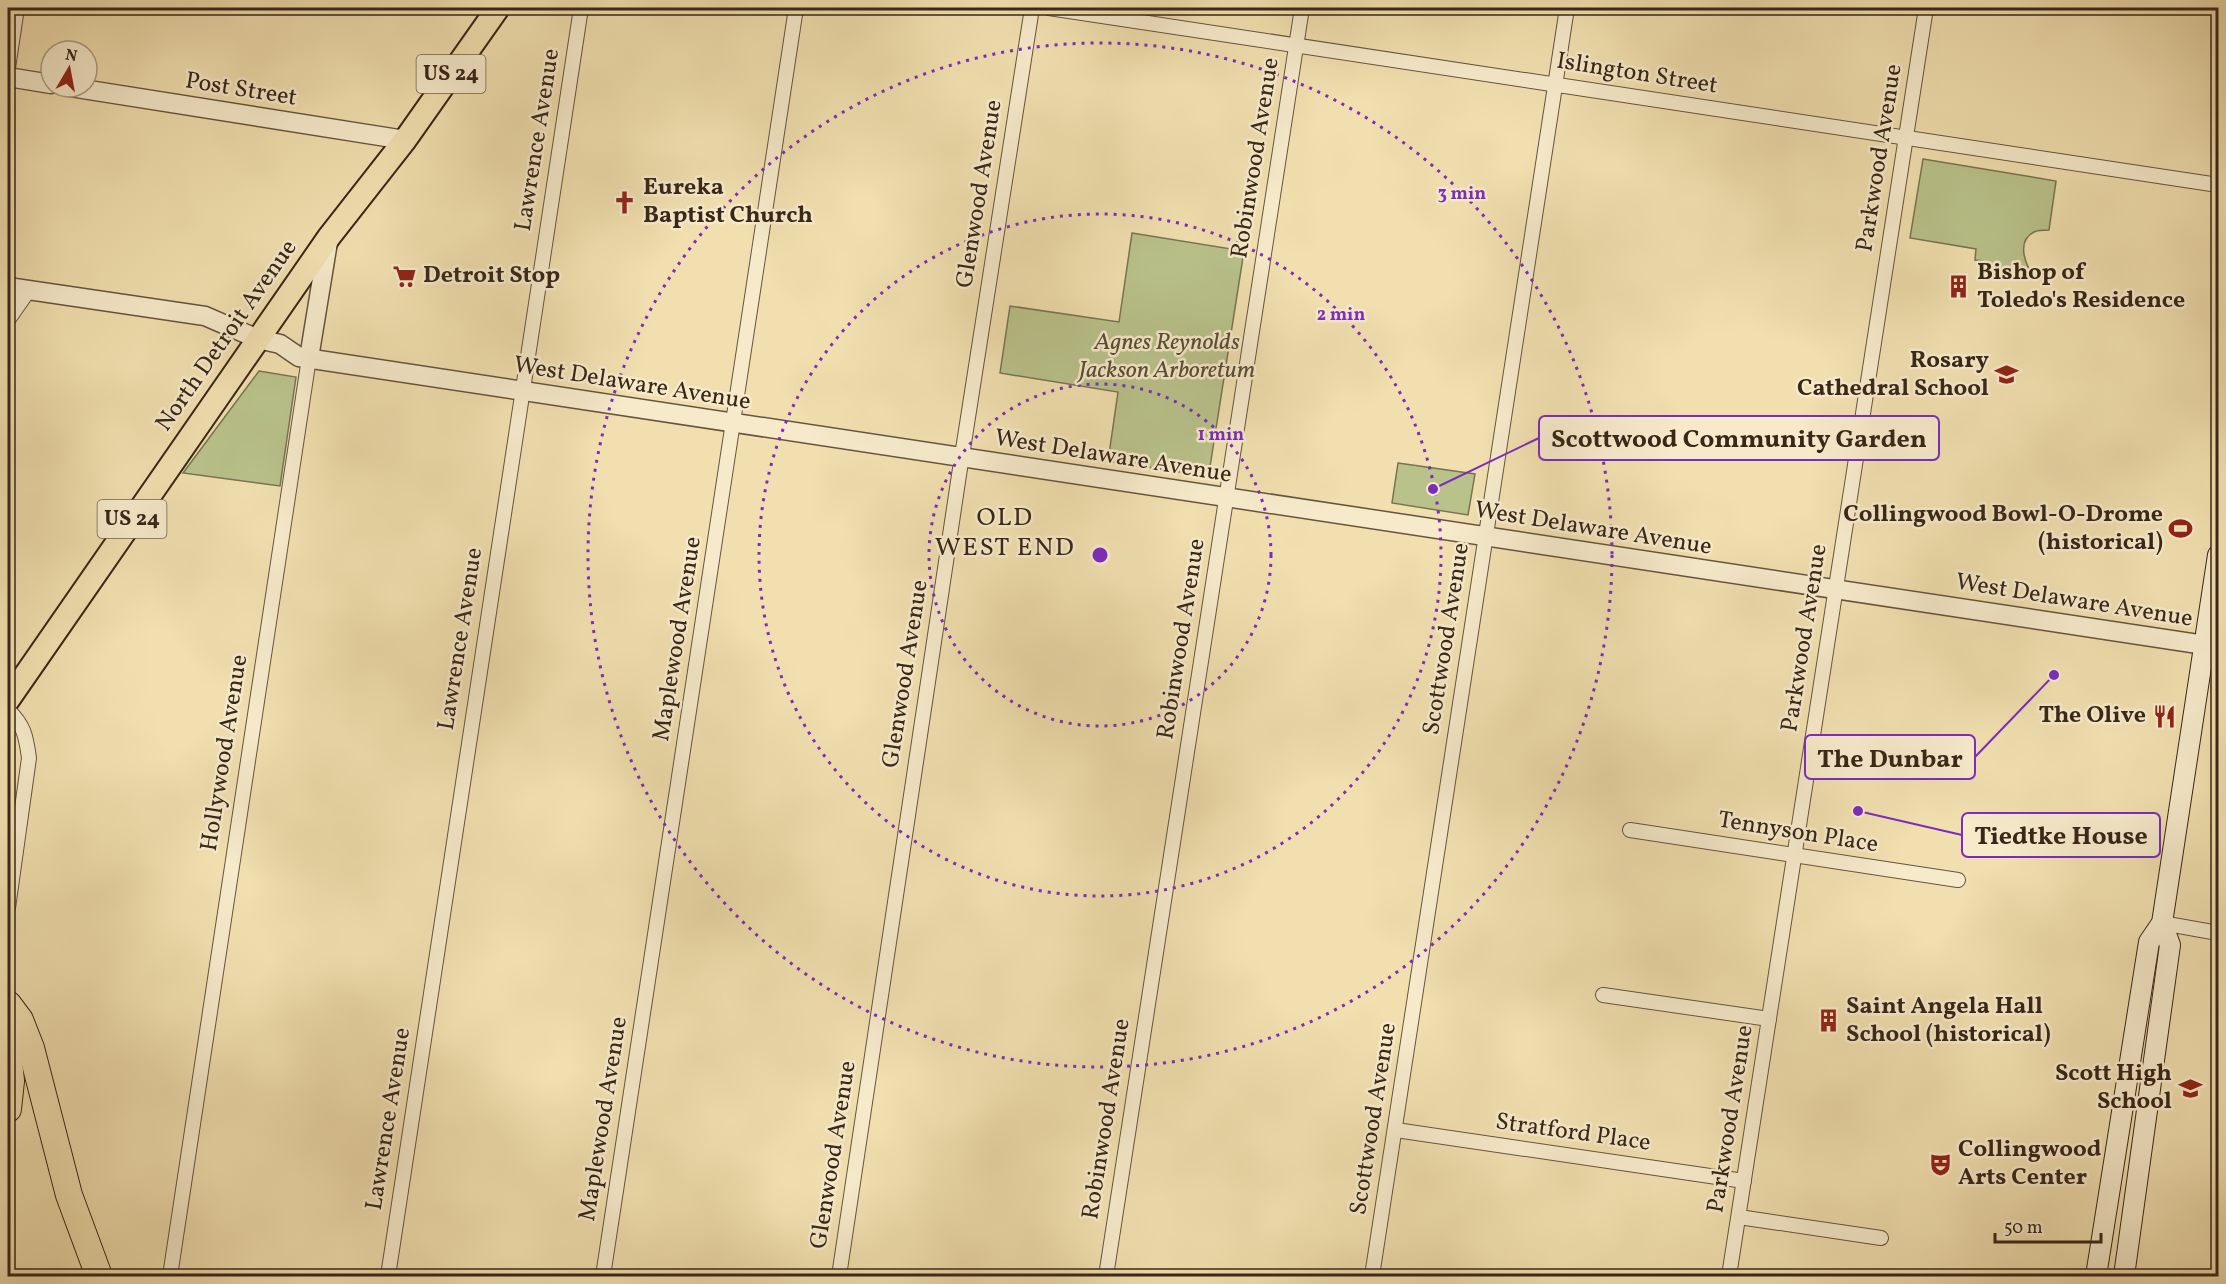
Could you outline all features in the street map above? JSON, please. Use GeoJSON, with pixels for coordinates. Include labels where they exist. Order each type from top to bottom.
{"type":"FeatureCollection","features":[{"type":"Feature","properties":{"kind":"highway"},"geometry":{"type":"LineString","coordinates":[[8,1004],[20,1020],[31,1048],[69,1195],[99,1276]]}},
{"type":"Feature","properties":{"kind":"highway"},"geometry":{"type":"LineString","coordinates":[[8,1053],[11,1082],[8,1109]]}},
{"type":"Feature","properties":{"kind":"main road","name":"North Detroit Avenue"},"geometry":{"type":"LineString","coordinates":[[8,700],[329,237],[405,140],[498,8]]}},
{"type":"Feature","properties":{"kind":"main road"},"geometry":{"type":"LineString","coordinates":[[2098,1272],[2149,942],[2162,923],[2211,646],[2218,555]]}},
{"type":"Feature","properties":{"kind":"main road"},"geometry":{"type":"LineString","coordinates":[[2128,1270],[2170,945],[2162,923]]}},
{"type":"Feature","properties":{"kind":"main road"},"geometry":{"type":"LineString","coordinates":[[2130,1068],[2151,1082]]}},
{"type":"Feature","properties":{"kind":"street"},"geometry":{"type":"LineString","coordinates":[[8,68],[17,8]]}},
{"type":"Feature","properties":{"kind":"street","name":"Lawrence Avenue"},"geometry":{"type":"LineString","coordinates":[[388,1276],[581,8]]}},
{"type":"Feature","properties":{"kind":"street","name":"Maplewood Avenue"},"geometry":{"type":"LineString","coordinates":[[603,1276],[796,8]]}},
{"type":"Feature","properties":{"kind":"street","name":"Glenwood Avenue"},"geometry":{"type":"LineString","coordinates":[[839,1276],[1032,8]]}},
{"type":"Feature","properties":{"kind":"street","name":"Islington Street"},"geometry":{"type":"LineString","coordinates":[[1049,8],[2218,185]]}},
{"type":"Feature","properties":{"kind":"street","name":"Robinwood Avenue"},"geometry":{"type":"LineString","coordinates":[[1106,1276],[1302,8]]}},
{"type":"Feature","properties":{"kind":"street","name":"Scottwood Avenue"},"geometry":{"type":"LineString","coordinates":[[1372,1276],[1567,8]]}},
{"type":"Feature","properties":{"kind":"street","name":"Parkwood Avenue"},"geometry":{"type":"LineString","coordinates":[[1729,1276],[1926,8]]}},
{"type":"Feature","properties":{"kind":"street"},"geometry":{"type":"LineString","coordinates":[[8,77],[39,82]]}},
{"type":"Feature","properties":{"kind":"street","name":"Post Street"},"geometry":{"type":"LineString","coordinates":[[99,92],[405,140]]}},
{"type":"Feature","properties":{"kind":"street","name":"Hollywood Avenue"},"geometry":{"type":"LineString","coordinates":[[170,1276],[329,237]]}},
{"type":"Feature","properties":{"kind":"street","name":"West Delaware Avenue"},"geometry":{"type":"LineString","coordinates":[[8,287],[205,316],[258,339],[280,344],[299,357],[1226,499],[2211,646]]}},
{"type":"Feature","properties":{"kind":"street"},"geometry":{"type":"LineString","coordinates":[[8,320],[29,290]]}},
{"type":"Feature","properties":{"kind":"street"},"geometry":{"type":"LineString","coordinates":[[8,710],[19,721],[23,729],[29,758],[8,908]]}},
{"type":"Feature","properties":{"kind":"street","name":"Tennyson Place"},"geometry":{"type":"LineString","coordinates":[[1630,830],[1958,880]]}},
{"type":"Feature","properties":{"kind":"street"},"geometry":{"type":"LineString","coordinates":[[2162,923],[2218,933]]}},
{"type":"Feature","properties":{"kind":"street"},"geometry":{"type":"LineString","coordinates":[[1603,995],[1769,1019]]}},
{"type":"Feature","properties":{"kind":"street","name":"Stratford Place"},"geometry":{"type":"LineString","coordinates":[[1396,1130],[1744,1181]]}},
{"type":"Feature","properties":{"kind":"street"},"geometry":{"type":"LineString","coordinates":[[1739,1218],[1881,1239]]}},
{"type":"Feature","properties":{"kind":"green space"},"geometry":{"type":"Polygon","coordinates":[[[1923,159],[2056,181],[2049,230],[2034,232],[2025,242],[2024,255],[2036,279],[1982,270],[1983,261],[1975,260],[1976,249],[1910,238],[1923,159]]]}},
{"type":"Feature","properties":{"kind":"green space","name":"Agnes Reynolds Jackson Arboretum"},"geometry":{"type":"Polygon","coordinates":[[[1132,233],[1244,251],[1209,473],[1206,476],[1108,461],[1118,392],[1000,373],[1010,306],[1119,322],[1132,233]]]}},
{"type":"Feature","properties":{"kind":"green space"},"geometry":{"type":"Polygon","coordinates":[[[259,371],[296,377],[280,486],[183,473],[259,371]]]}},
{"type":"Feature","properties":{"kind":"green space"},"geometry":{"type":"Polygon","coordinates":[[[1398,463],[1475,474],[1468,515],[1392,503],[1398,463]]]}},
{"type":"Feature","properties":{"kind":"place","name":"Eureka Baptist Church"},"geometry":{"type":"Point","coordinates":[625,202]}},
{"type":"Feature","properties":{"kind":"place","name":"Detroit Stop"},"geometry":{"type":"Point","coordinates":[405,276]}},
{"type":"Feature","properties":{"kind":"place","name":"Bishop of Toledo's Residence"},"geometry":{"type":"Point","coordinates":[1959,287]}},
{"type":"Feature","properties":{"kind":"place","name":"Rosary Cathedral School"},"geometry":{"type":"Point","coordinates":[2007,375]}},
{"type":"Feature","properties":{"kind":"place","name":"Scottwood Community Garden"},"geometry":{"type":"Point","coordinates":[1433,489]}},
{"type":"Feature","properties":{"kind":"place","name":"Collingwood Bowl-O-Drome (historical)"},"geometry":{"type":"Point","coordinates":[2181,529]}},
{"type":"Feature","properties":{"kind":"place","name":"The Dunbar"},"geometry":{"type":"Point","coordinates":[2054,675]}},
{"type":"Feature","properties":{"kind":"place","name":"The Olive"},"geometry":{"type":"Point","coordinates":[2164,716]}},
{"type":"Feature","properties":{"kind":"place","name":"Tiedtke House"},"geometry":{"type":"Point","coordinates":[1858,811]}},
{"type":"Feature","properties":{"kind":"place","name":"Saint Angela Hall School (historical)"},"geometry":{"type":"Point","coordinates":[1828,1021]}},
{"type":"Feature","properties":{"kind":"place","name":"Scott High School"},"geometry":{"type":"Point","coordinates":[2190,1088]}},
{"type":"Feature","properties":{"kind":"place","name":"Collingwood Arts Center"},"geometry":{"type":"Point","coordinates":[1940,1164]}},
{"type":"Feature","properties":{"kind":"district","name":"OLD WEST END"},"geometry":{"type":"Point","coordinates":[1005,533]}}]}
